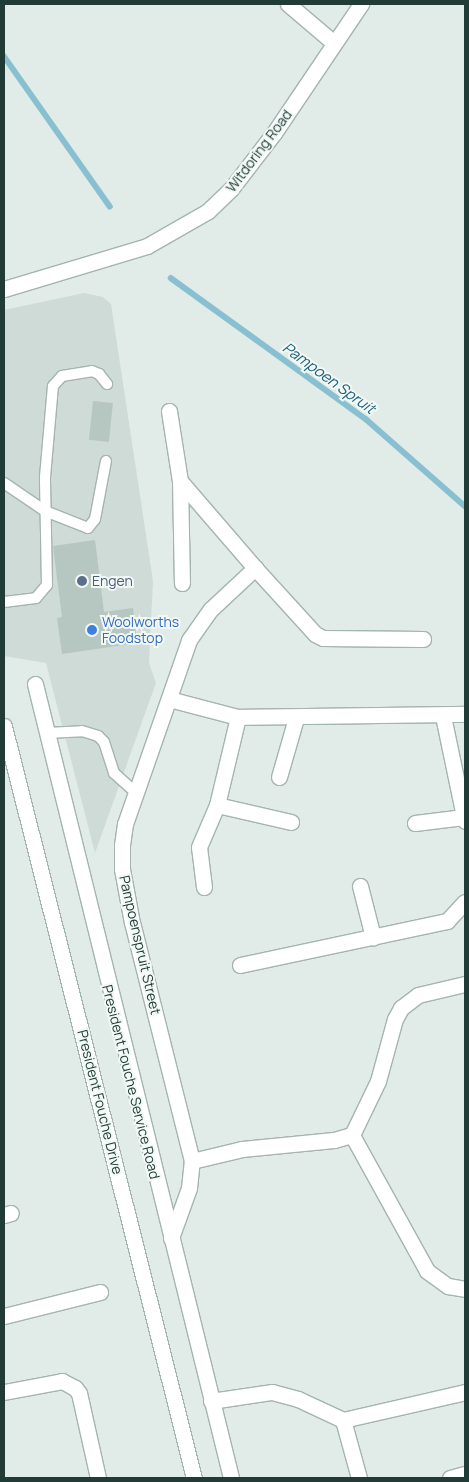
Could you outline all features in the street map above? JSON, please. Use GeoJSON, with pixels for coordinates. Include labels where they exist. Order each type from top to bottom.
{"type":"FeatureCollection","features":[{"type":"Feature","properties":{"kind":"street"},"geometry":{"type":"LineString","coordinates":[[288,4],[334,43]]}},
{"type":"Feature","properties":{"kind":"street","name":"Witdoring Road"},"geometry":{"type":"LineString","coordinates":[[4,289],[147,246],[208,211],[232,189],[274,133],[361,4]]}},
{"type":"Feature","properties":{"kind":"street"},"geometry":{"type":"LineString","coordinates":[[169,411],[180,481],[182,583]]}},
{"type":"Feature","properties":{"kind":"street"},"geometry":{"type":"LineString","coordinates":[[180,481],[315,634],[322,638],[423,639]]}},
{"type":"Feature","properties":{"kind":"street","name":"Pampoenspruit Street"},"geometry":{"type":"LineString","coordinates":[[171,1238],[189,1188],[192,1160],[125,889],[122,845],[185,650],[197,627],[231,588],[255,568]]}},
{"type":"Feature","properties":{"kind":"street","name":"President Fouche Service Road"},"geometry":{"type":"LineString","coordinates":[[35,684],[231,1478]]}},
{"type":"Feature","properties":{"kind":"street"},"geometry":{"type":"LineString","coordinates":[[169,699],[238,716],[296,718],[465,714]]}},
{"type":"Feature","properties":{"kind":"street"},"geometry":{"type":"LineString","coordinates":[[204,887],[199,847],[217,805],[238,716]]}},
{"type":"Feature","properties":{"kind":"street"},"geometry":{"type":"LineString","coordinates":[[415,823],[464,811],[443,716]]}},
{"type":"Feature","properties":{"kind":"street"},"geometry":{"type":"LineString","coordinates":[[279,777],[296,718]]}},
{"type":"Feature","properties":{"kind":"street","name":"President Fouche Drive"},"geometry":{"type":"LineString","coordinates":[[4,726],[194,1478]]}},
{"type":"Feature","properties":{"kind":"street"},"geometry":{"type":"LineString","coordinates":[[217,805],[291,822]]}},
{"type":"Feature","properties":{"kind":"street"},"geometry":{"type":"LineString","coordinates":[[360,886],[373,937]]}},
{"type":"Feature","properties":{"kind":"street"},"geometry":{"type":"LineString","coordinates":[[240,965],[447,921],[465,902]]}},
{"type":"Feature","properties":{"kind":"street"},"geometry":{"type":"LineString","coordinates":[[192,1160],[242,1149],[334,1140],[352,1135],[378,1081],[395,1019],[401,1008],[418,995],[465,984]]}},
{"type":"Feature","properties":{"kind":"street"},"geometry":{"type":"LineString","coordinates":[[352,1135],[427,1272],[448,1286],[465,1289]]}},
{"type":"Feature","properties":{"kind":"street"},"geometry":{"type":"LineString","coordinates":[[4,1316],[100,1292]]}},
{"type":"Feature","properties":{"kind":"street"},"geometry":{"type":"LineString","coordinates":[[4,1392],[62,1381],[75,1388],[79,1394],[95,1477]]}},
{"type":"Feature","properties":{"kind":"street"},"geometry":{"type":"LineString","coordinates":[[211,1401],[272,1392],[298,1399],[343,1420],[465,1392]]}},
{"type":"Feature","properties":{"kind":"street"},"geometry":{"type":"LineString","coordinates":[[343,1420],[359,1478]]}},
{"type":"Feature","properties":{"kind":"street"},"geometry":{"type":"LineString","coordinates":[[450,1478],[465,1474]]}},
{"type":"Feature","properties":{"kind":"lane"},"geometry":{"type":"LineString","coordinates":[[4,602],[36,598],[47,584],[45,511],[53,386],[62,376],[92,371],[107,384]]}},
{"type":"Feature","properties":{"kind":"lane"},"geometry":{"type":"LineString","coordinates":[[4,483],[45,511],[84,528],[91,528],[106,461]]}},
{"type":"Feature","properties":{"kind":"lane"},"geometry":{"type":"LineString","coordinates":[[47,733],[82,730],[98,736],[104,742],[114,773],[137,794]]}},
{"type":"Feature","properties":{"kind":"shaded area"},"geometry":{"type":"Polygon","coordinates":[[[84,293],[103,297],[111,304],[153,581],[149,663],[156,683],[95,853],[46,663],[4,656],[4,310],[84,293]]]}},
{"type":"Feature","properties":{"kind":"building"},"geometry":{"type":"Polygon","coordinates":[[[93,401],[113,403],[109,442],[89,440],[93,401]]]}},
{"type":"Feature","properties":{"kind":"building"},"geometry":{"type":"Polygon","coordinates":[[[95,540],[104,612],[133,608],[137,643],[62,654],[57,618],[62,617],[53,546],[95,540]]]}},
{"type":"Feature","properties":{"kind":"waterway","name":"Pampoen Spruit"},"geometry":{"type":"LineString","coordinates":[[4,56],[110,206]]}},
{"type":"Feature","properties":{"kind":"waterway","name":"Pampoen Spruit"},"geometry":{"type":"LineString","coordinates":[[171,278],[366,419],[465,506]]}},
{"type":"Feature","properties":{"kind":"place","name":"Engen"},"geometry":{"type":"Point","coordinates":[82,581]}},
{"type":"Feature","properties":{"kind":"place","name":"Woolworths Foodstop"},"geometry":{"type":"Point","coordinates":[92,630]}}]}
